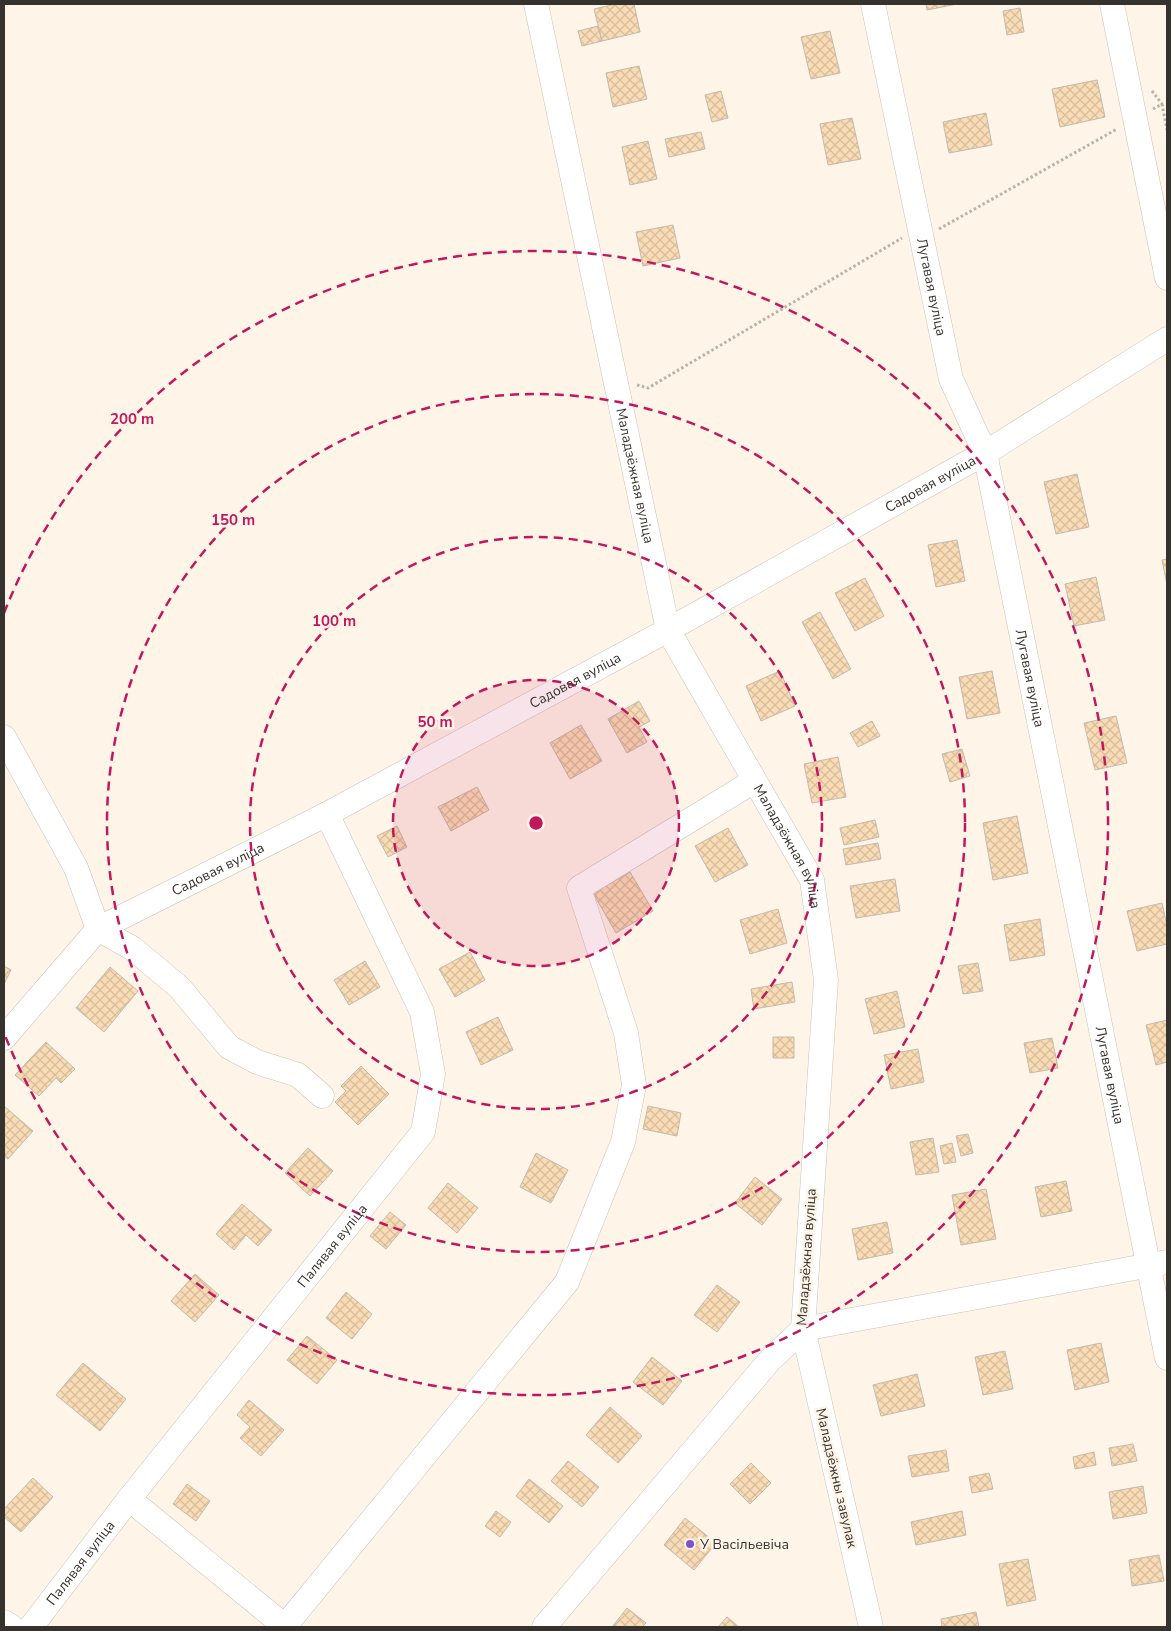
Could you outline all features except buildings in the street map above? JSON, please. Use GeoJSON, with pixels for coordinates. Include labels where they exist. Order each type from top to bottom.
{"type":"FeatureCollection","features":[{"type":"Feature","properties":{"kind":"street","name":"Маладзёжная вуліца"},"geometry":{"type":"LineString","coordinates":[[536,4],[668,630],[812,880],[826,980],[803,1329],[770,1360],[544,1627]]}},
{"type":"Feature","properties":{"kind":"street","name":"Лугавая вуліца"},"geometry":{"type":"LineString","coordinates":[[873,4],[951,379],[985,453],[1158,1264],[1167,1358]]}},
{"type":"Feature","properties":{"kind":"street"},"geometry":{"type":"LineString","coordinates":[[1112,4],[1167,278]]}},
{"type":"Feature","properties":{"kind":"street","name":"Садовая вуліца"},"geometry":{"type":"LineString","coordinates":[[4,1038],[98,929],[326,814],[668,630],[985,453],[1167,339]]}},
{"type":"Feature","properties":{"kind":"street"},"geometry":{"type":"LineString","coordinates":[[4,736],[76,868],[98,929],[132,948],[178,987],[228,1047],[257,1062],[298,1075],[322,1096]]}},
{"type":"Feature","properties":{"kind":"street"},"geometry":{"type":"LineString","coordinates":[[130,1499],[286,1627],[567,1282],[571,1274],[623,1142],[634,1086],[626,1033],[578,888],[754,781]]}},
{"type":"Feature","properties":{"kind":"street","name":"Палявая вуліца"},"geometry":{"type":"LineString","coordinates":[[31,1627],[130,1499],[423,1132],[433,1074],[422,1012],[326,814]]}},
{"type":"Feature","properties":{"kind":"street"},"geometry":{"type":"LineString","coordinates":[[803,1329],[1158,1264]]}},
{"type":"Feature","properties":{"kind":"street","name":"Маладзёжны завулак"},"geometry":{"type":"LineString","coordinates":[[803,1329],[871,1627]]}},
{"type":"Feature","properties":{"kind":"street"},"geometry":{"type":"LineString","coordinates":[[4,1622],[12,1627]]}},
{"type":"Feature","properties":{"kind":"path"},"geometry":{"type":"LineString","coordinates":[[631,384],[648,388],[906,235],[941,228],[1162,104],[1167,130]]}},
{"type":"Feature","properties":{"kind":"place","name":"У Васільевіча"},"geometry":{"type":"Point","coordinates":[690,1544]}}]}
